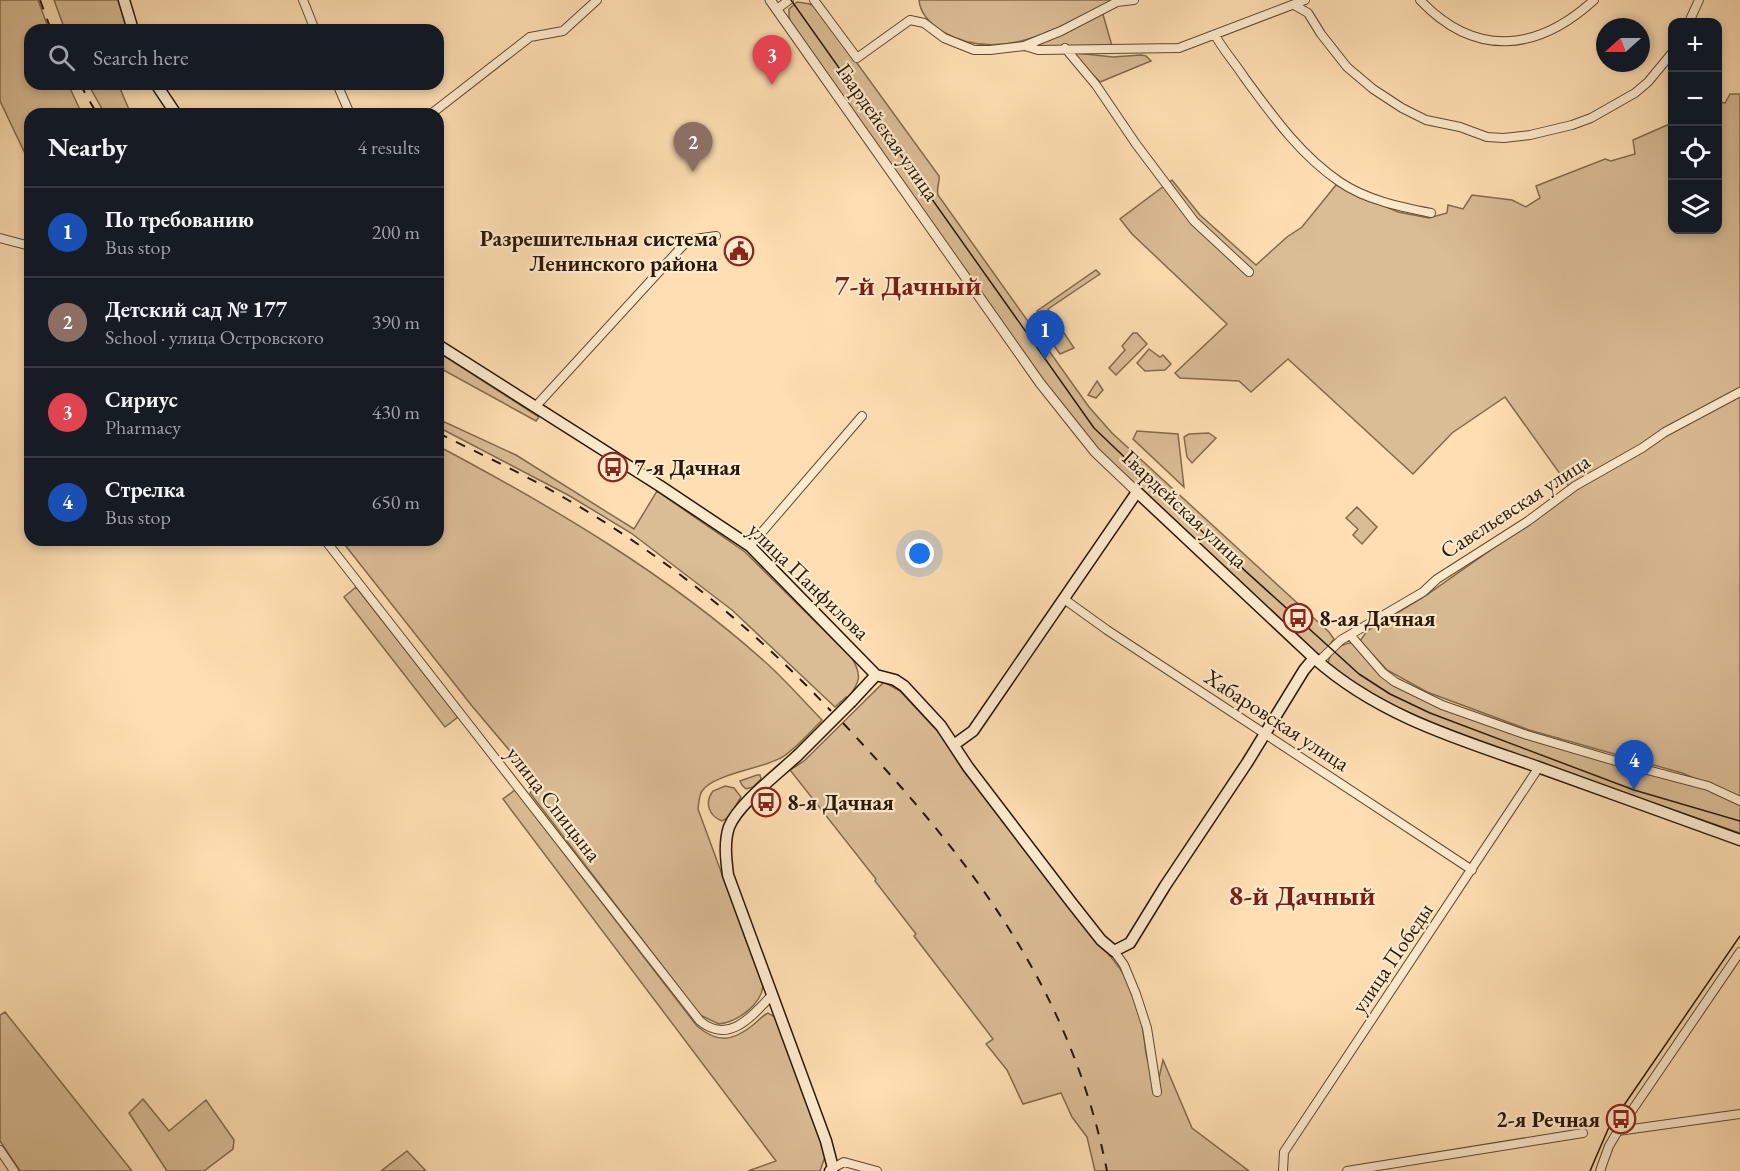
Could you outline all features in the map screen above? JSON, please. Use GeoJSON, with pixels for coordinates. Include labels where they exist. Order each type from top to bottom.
{"type":"FeatureCollection","features":[{"type":"Feature","properties":{"kind":"main road"},"geometry":{"type":"LineString","coordinates":[[124,0],[132,24]]}},
{"type":"Feature","properties":{"kind":"main road"},"geometry":{"type":"LineString","coordinates":[[160,90],[172,108]]}},
{"type":"Feature","properties":{"kind":"main road","name":"улица Панфилова"},"geometry":{"type":"LineString","coordinates":[[444,349],[750,546],[876,675]]}},
{"type":"Feature","properties":{"kind":"main road"},"geometry":{"type":"LineString","coordinates":[[955,744],[973,731],[1137,492]]}},
{"type":"Feature","properties":{"kind":"main road","name":"Гвардейская улица"},"geometry":{"type":"LineString","coordinates":[[1137,492],[1316,660],[1341,681],[1381,706],[1431,730],[1740,840]]}},
{"type":"Feature","properties":{"kind":"main road"},"geometry":{"type":"LineString","coordinates":[[831,1170],[826,1141],[728,874],[726,842],[729,826],[743,806],[798,755],[876,675],[894,680],[904,686],[941,726],[968,767],[1071,902],[1101,940],[1114,951],[1130,943],[1304,670],[1316,660]]}},
{"type":"Feature","properties":{"kind":"street"},"geometry":{"type":"LineString","coordinates":[[303,0],[313,24]]}},
{"type":"Feature","properties":{"kind":"street","name":"Гвардейская улица"},"geometry":{"type":"LineString","coordinates":[[770,0],[1046,391],[1095,452],[1137,492]]}},
{"type":"Feature","properties":{"kind":"street"},"geometry":{"type":"LineString","coordinates":[[777,9],[789,0]]}},
{"type":"Feature","properties":{"kind":"street"},"geometry":{"type":"LineString","coordinates":[[814,0],[857,58],[910,20],[924,23],[944,38],[974,50],[1024,46],[1117,2],[1134,0]]}},
{"type":"Feature","properties":{"kind":"street"},"geometry":{"type":"LineString","coordinates":[[1024,46],[1038,50],[1179,48],[1305,0]]}},
{"type":"Feature","properties":{"kind":"street"},"geometry":{"type":"LineString","coordinates":[[1420,0],[1434,15],[1451,27],[1480,40],[1505,42],[1528,39],[1547,32],[1583,10],[1594,0]]}},
{"type":"Feature","properties":{"kind":"street"},"geometry":{"type":"LineString","coordinates":[[1691,18],[1699,0]]}},
{"type":"Feature","properties":{"kind":"street"},"geometry":{"type":"LineString","coordinates":[[439,108],[530,37],[563,31],[591,2]]}},
{"type":"Feature","properties":{"kind":"street"},"geometry":{"type":"LineString","coordinates":[[1294,5],[1308,13],[1347,67],[1373,89],[1426,120],[1487,137],[1530,135],[1591,118],[1635,93],[1648,82],[1668,58]]}},
{"type":"Feature","properties":{"kind":"street"},"geometry":{"type":"LineString","coordinates":[[1215,35],[1271,114],[1316,163],[1341,183],[1370,197],[1397,206],[1431,213]]}},
{"type":"Feature","properties":{"kind":"street"},"geometry":{"type":"LineString","coordinates":[[1065,48],[1096,85],[1136,144],[1194,221],[1249,272]]}},
{"type":"Feature","properties":{"kind":"street"},"geometry":{"type":"LineString","coordinates":[[340,90],[348,108]]}},
{"type":"Feature","properties":{"kind":"street"},"geometry":{"type":"LineString","coordinates":[[536,406],[688,240],[716,236]]}},
{"type":"Feature","properties":{"kind":"street"},"geometry":{"type":"LineString","coordinates":[[0,238],[24,244]]}},
{"type":"Feature","properties":{"kind":"street","name":"Савельевская улица"},"geometry":{"type":"LineString","coordinates":[[1316,660],[1334,646],[1423,592],[1437,579],[1528,521],[1575,486],[1642,448],[1665,432],[1740,392]]}},
{"type":"Feature","properties":{"kind":"street"},"geometry":{"type":"LineString","coordinates":[[750,546],[862,416]]}},
{"type":"Feature","properties":{"kind":"street","name":"улица Спицына"},"geometry":{"type":"LineString","coordinates":[[330,546],[700,1021],[710,1029],[732,1028],[745,1022],[772,995]]}},
{"type":"Feature","properties":{"kind":"street","name":"Хабаровская улица"},"geometry":{"type":"LineString","coordinates":[[1064,599],[1107,630],[1472,870]]}},
{"type":"Feature","properties":{"kind":"street"},"geometry":{"type":"LineString","coordinates":[[1351,636],[1383,673],[1395,682],[1442,705],[1537,738],[1708,786],[1740,801]]}},
{"type":"Feature","properties":{"kind":"street","name":"улица Победы"},"geometry":{"type":"LineString","coordinates":[[1283,1171],[1284,1152],[1539,767]]}},
{"type":"Feature","properties":{"kind":"street"},"geometry":{"type":"LineString","coordinates":[[1114,951],[1124,965],[1147,1028],[1157,1092]]}},
{"type":"Feature","properties":{"kind":"street"},"geometry":{"type":"LineString","coordinates":[[1600,1171],[1609,1146],[1618,1131],[1740,952]]}},
{"type":"Feature","properties":{"kind":"street"},"geometry":{"type":"LineString","coordinates":[[1618,1131],[1740,1114]]}},
{"type":"Feature","properties":{"kind":"street"},"geometry":{"type":"LineString","coordinates":[[1347,1171],[1583,1132]]}},
{"type":"Feature","properties":{"kind":"street"},"geometry":{"type":"LineString","coordinates":[[0,1150],[14,1171]]}},
{"type":"Feature","properties":{"kind":"street"},"geometry":{"type":"LineString","coordinates":[[831,1170],[844,1162],[877,1171]]}},
{"type":"Feature","properties":{"kind":"shaded area"},"geometry":{"type":"Polygon","coordinates":[[[0,0],[38,0],[47,24],[24,24],[24,90],[71,90],[79,108],[24,108],[24,151],[0,101],[0,0]]]}},
{"type":"Feature","properties":{"kind":"shaded area"},"geometry":{"type":"Polygon","coordinates":[[[54,0],[118,0],[125,24],[63,24],[54,0]]]}},
{"type":"Feature","properties":{"kind":"shaded area"},"geometry":{"type":"Polygon","coordinates":[[[919,0],[1114,0],[1031,38],[988,45],[965,41],[943,32],[927,19],[919,0]]]}},
{"type":"Feature","properties":{"kind":"shaded area"},"geometry":{"type":"Polygon","coordinates":[[[797,2],[810,4],[817,8],[939,176],[938,195],[1089,407],[1112,433],[1329,632],[1334,639],[1326,650],[1320,654],[1315,653],[1098,449],[1044,382],[791,22],[789,9],[797,2]]]}},
{"type":"Feature","properties":{"kind":"shaded area"},"geometry":{"type":"Polygon","coordinates":[[[1102,11],[1112,46],[1041,47],[1037,45],[1036,43],[1102,11]]]}},
{"type":"Feature","properties":{"kind":"shaded area"},"geometry":{"type":"Polygon","coordinates":[[[1076,53],[1113,57],[1141,55],[1151,61],[1100,82],[1076,58],[1076,53]]]}},
{"type":"Feature","properties":{"kind":"shaded area"},"geometry":{"type":"Polygon","coordinates":[[[91,90],[121,90],[128,108],[102,108],[91,90]]]}},
{"type":"Feature","properties":{"kind":"shaded area"},"geometry":{"type":"Polygon","coordinates":[[[1730,94],[1740,94],[1740,797],[1682,773],[1529,730],[1427,692],[1387,670],[1360,641],[1367,631],[1425,596],[1573,492],[1505,397],[1452,433],[1413,474],[1288,359],[1251,392],[1239,381],[1180,378],[1175,373],[1227,324],[1132,234],[1120,219],[1172,180],[1200,215],[1256,265],[1287,237],[1302,227],[1336,185],[1398,212],[1429,218],[1447,213],[1448,205],[1463,209],[1472,195],[1512,200],[1526,207],[1540,198],[1536,186],[1605,159],[1611,161],[1635,154],[1633,140],[1668,125],[1668,234],[1722,234],[1722,103],[1725,103],[1730,94]]]}},
{"type":"Feature","properties":{"kind":"shaded area"},"geometry":{"type":"Polygon","coordinates":[[[1096,270],[1100,274],[1048,309],[1074,348],[1060,354],[1036,320],[1037,311],[1096,270]]]}},
{"type":"Feature","properties":{"kind":"shaded area"},"geometry":{"type":"Polygon","coordinates":[[[1133,333],[1137,333],[1147,344],[1116,375],[1109,368],[1125,350],[1122,346],[1133,333]]]}},
{"type":"Feature","properties":{"kind":"shaded area"},"geometry":{"type":"Polygon","coordinates":[[[1149,349],[1160,357],[1163,355],[1171,364],[1165,370],[1145,371],[1137,363],[1149,349]]]}},
{"type":"Feature","properties":{"kind":"shaded area"},"geometry":{"type":"Polygon","coordinates":[[[444,356],[539,417],[536,421],[444,370],[444,356]]]}},
{"type":"Feature","properties":{"kind":"shaded area"},"geometry":{"type":"Polygon","coordinates":[[[1097,381],[1103,390],[1096,398],[1088,395],[1097,381]]]}},
{"type":"Feature","properties":{"kind":"shaded area"},"geometry":{"type":"Polygon","coordinates":[[[444,422],[516,455],[634,529],[657,491],[745,552],[852,658],[858,670],[858,679],[848,699],[846,697],[835,707],[732,610],[631,533],[568,495],[444,430],[444,422]]]}},
{"type":"Feature","properties":{"kind":"shaded area"},"geometry":{"type":"Polygon","coordinates":[[[1137,431],[1178,434],[1184,487],[1133,439],[1137,431]]]}},
{"type":"Feature","properties":{"kind":"shaded area"},"geometry":{"type":"Polygon","coordinates":[[[1209,433],[1216,438],[1192,463],[1187,457],[1184,437],[1189,434],[1209,433]]]}},
{"type":"Feature","properties":{"kind":"shaded area"},"geometry":{"type":"Polygon","coordinates":[[[444,449],[524,493],[649,571],[727,629],[787,683],[822,720],[784,756],[718,780],[708,785],[700,795],[698,809],[763,986],[753,1006],[726,1023],[719,1024],[700,1015],[530,793],[537,783],[472,706],[346,546],[444,546],[444,449]]]}},
{"type":"Feature","properties":{"kind":"shaded area"},"geometry":{"type":"Polygon","coordinates":[[[1357,507],[1377,527],[1362,544],[1353,535],[1358,529],[1346,518],[1357,507]]]}},
{"type":"Feature","properties":{"kind":"shaded area"},"geometry":{"type":"Polygon","coordinates":[[[356,587],[458,717],[445,727],[344,597],[356,587]]]}},
{"type":"Feature","properties":{"kind":"shaded area"},"geometry":{"type":"Polygon","coordinates":[[[1352,643],[1377,670],[1419,694],[1552,742],[1682,778],[1740,803],[1740,833],[1432,726],[1373,698],[1328,663],[1331,655],[1337,649],[1352,643]]]}},
{"type":"Feature","properties":{"kind":"shaded area"},"geometry":{"type":"Polygon","coordinates":[[[884,682],[900,691],[940,734],[963,770],[1123,973],[1138,1007],[1146,1056],[1150,1066],[1159,1078],[1163,1060],[1192,1128],[1249,1171],[1095,1171],[1087,1137],[1072,1117],[1061,1093],[1023,1104],[1007,1070],[986,1044],[993,1039],[914,936],[916,934],[875,881],[876,879],[790,770],[804,761],[884,682]]]}},
{"type":"Feature","properties":{"kind":"shaded area"},"geometry":{"type":"Polygon","coordinates":[[[760,775],[761,779],[753,787],[746,789],[740,781],[760,775]]]}},
{"type":"Feature","properties":{"kind":"shaded area"},"geometry":{"type":"Polygon","coordinates":[[[725,786],[734,788],[741,797],[729,817],[722,821],[714,816],[708,804],[713,791],[725,786]]]}},
{"type":"Feature","properties":{"kind":"shaded area"},"geometry":{"type":"Polygon","coordinates":[[[515,790],[697,1026],[718,1038],[725,1038],[745,1031],[768,1013],[775,1017],[823,1144],[825,1157],[820,1171],[748,1171],[776,1161],[503,799],[515,790]]]}},
{"type":"Feature","properties":{"kind":"shaded area"},"geometry":{"type":"Polygon","coordinates":[[[5,1012],[132,1171],[20,1171],[0,1141],[0,1015],[5,1012]]]}},
{"type":"Feature","properties":{"kind":"shaded area"},"geometry":{"type":"Polygon","coordinates":[[[143,1099],[169,1131],[206,1100],[234,1140],[233,1149],[204,1171],[167,1171],[129,1113],[143,1099]]]}},
{"type":"Feature","properties":{"kind":"shaded area"},"geometry":{"type":"Polygon","coordinates":[[[407,1151],[426,1171],[381,1171],[407,1151]]]}},
{"type":"Feature","properties":{"kind":"tram line"},"geometry":{"type":"LineString","coordinates":[[791,0],[1094,428],[1209,538],[1359,674],[1390,694],[1430,713],[1634,790],[1740,821]]}},
{"type":"Feature","properties":{"kind":"tram line"},"geometry":{"type":"LineString","coordinates":[[1590,1171],[1609,1127],[1740,936]]}},
{"type":"Feature","properties":{"kind":"railway"},"geometry":{"type":"LineString","coordinates":[[40,0],[49,24]]}},
{"type":"Feature","properties":{"kind":"railway"},"geometry":{"type":"LineString","coordinates":[[83,90],[94,108]]}},
{"type":"Feature","properties":{"kind":"railway"},"geometry":{"type":"LineString","coordinates":[[444,436],[552,491],[639,545],[740,623],[831,711]]}},
{"type":"Feature","properties":{"kind":"railway"},"geometry":{"type":"LineString","coordinates":[[843,723],[932,824],[972,875],[1008,928],[1040,983],[1068,1042],[1090,1104],[1107,1171]]}},
{"type":"Feature","properties":{"kind":"place","name":"Сириус"},"geometry":{"type":"Point","coordinates":[772,85]}},
{"type":"Feature","properties":{"kind":"place","name":"Детский сад № 177"},"geometry":{"type":"Point","coordinates":[693,172]}},
{"type":"Feature","properties":{"kind":"place","name":"Разрешительная система Ленинского района"},"geometry":{"type":"Point","coordinates":[739,251]}},
{"type":"Feature","properties":{"kind":"place","name":"По требованию"},"geometry":{"type":"Point","coordinates":[1045,360]}},
{"type":"Feature","properties":{"kind":"place","name":"7-я Дачная"},"geometry":{"type":"Point","coordinates":[613,467]}},
{"type":"Feature","properties":{"kind":"place","name":"8-ая Дачная"},"geometry":{"type":"Point","coordinates":[1298,618]}},
{"type":"Feature","properties":{"kind":"place","name":"Стрелка"},"geometry":{"type":"Point","coordinates":[1634,790]}},
{"type":"Feature","properties":{"kind":"place","name":"8-я Дачная"},"geometry":{"type":"Point","coordinates":[766,802]}},
{"type":"Feature","properties":{"kind":"place","name":"2-я Речная"},"geometry":{"type":"Point","coordinates":[1621,1119]}},
{"type":"Feature","properties":{"kind":"district","name":"7-й Дачный"},"geometry":{"type":"Point","coordinates":[908,285]}},
{"type":"Feature","properties":{"kind":"district","name":"8-й Дачный"},"geometry":{"type":"Point","coordinates":[1302,895]}}]}
